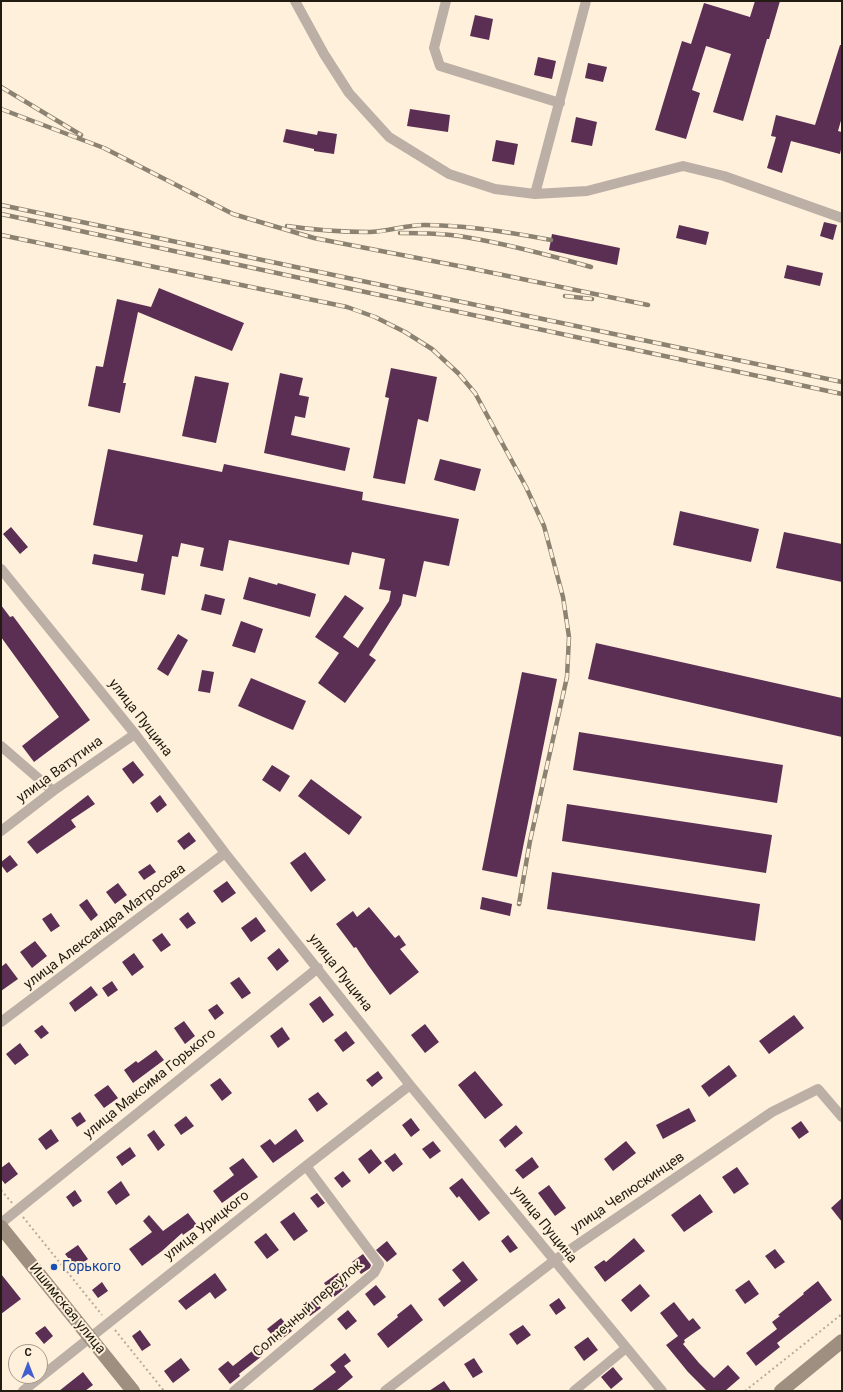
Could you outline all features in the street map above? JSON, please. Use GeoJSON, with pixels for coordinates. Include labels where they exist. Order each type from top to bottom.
{"type":"FeatureCollection","features":[{"type":"Feature","properties":{"kind":"main road","name":"Ишимская улица"},"geometry":{"type":"LineString","coordinates":[[1,1227],[133,1391]]}},
{"type":"Feature","properties":{"kind":"main road"},"geometry":{"type":"LineString","coordinates":[[781,1391],[842,1341]]}},
{"type":"Feature","properties":{"kind":"street"},"geometry":{"type":"LineString","coordinates":[[295,1],[324,54],[349,93],[389,137],[449,174],[495,189],[535,194],[587,191],[684,166],[724,176],[842,218]]}},
{"type":"Feature","properties":{"kind":"street"},"geometry":{"type":"LineString","coordinates":[[446,1],[434,48],[440,66],[560,103]]}},
{"type":"Feature","properties":{"kind":"street"},"geometry":{"type":"LineString","coordinates":[[535,194],[586,1]]}},
{"type":"Feature","properties":{"kind":"street","name":"улица Пущина"},"geometry":{"type":"LineString","coordinates":[[1,569],[135,734],[225,853],[410,1085],[662,1391]]}},
{"type":"Feature","properties":{"kind":"street","name":"улица Ватутина"},"geometry":{"type":"LineString","coordinates":[[1,831],[53,791],[135,734]]}},
{"type":"Feature","properties":{"kind":"street"},"geometry":{"type":"LineString","coordinates":[[1,746],[53,791]]}},
{"type":"Feature","properties":{"kind":"street","name":"улица Александра Матросова"},"geometry":{"type":"LineString","coordinates":[[1,1022],[225,853]]}},
{"type":"Feature","properties":{"kind":"street","name":"улица Максима Горького"},"geometry":{"type":"LineString","coordinates":[[1,1223],[318,968]]}},
{"type":"Feature","properties":{"kind":"street","name":"улица Урицкого"},"geometry":{"type":"LineString","coordinates":[[23,1391],[410,1085]]}},
{"type":"Feature","properties":{"kind":"street","name":"улица Челюскинцев"},"geometry":{"type":"LineString","coordinates":[[385,1391],[554,1260],[772,1112],[818,1089],[842,1117]]}},
{"type":"Feature","properties":{"kind":"street","name":"Солнечный переулок"},"geometry":{"type":"LineString","coordinates":[[234,1391],[374,1273],[379,1264],[306,1166]]}},
{"type":"Feature","properties":{"kind":"street"},"geometry":{"type":"LineString","coordinates":[[574,1391],[626,1348]]}},
{"type":"Feature","properties":{"kind":"path"},"geometry":{"type":"LineString","coordinates":[[1,1190],[164,1391]]}},
{"type":"Feature","properties":{"kind":"path"},"geometry":{"type":"LineString","coordinates":[[745,1391],[842,1314]]}},
{"type":"Feature","properties":{"kind":"building"},"geometry":{"type":"Polygon","coordinates":[[[755,1],[780,1],[769,39],[767,39],[743,121],[713,112],[731,54],[706,46],[692,90],[700,93],[686,139],[655,130],[682,41],[691,44],[704,3],[750,17],[755,1]]]}},
{"type":"Feature","properties":{"kind":"building"},"geometry":{"type":"Polygon","coordinates":[[[475,15],[493,19],[489,40],[470,36],[475,15]]]}},
{"type":"Feature","properties":{"kind":"building"},"geometry":{"type":"Polygon","coordinates":[[[840,45],[842,45],[842,117],[838,131],[842,132],[842,145],[840,154],[791,141],[782,173],[767,168],[776,137],[771,136],[776,115],[815,125],[840,45]]]}},
{"type":"Feature","properties":{"kind":"building"},"geometry":{"type":"Polygon","coordinates":[[[538,57],[556,61],[552,79],[534,75],[538,57]]]}},
{"type":"Feature","properties":{"kind":"building"},"geometry":{"type":"Polygon","coordinates":[[[588,63],[607,67],[603,82],[585,78],[588,63]]]}},
{"type":"Feature","properties":{"kind":"building"},"geometry":{"type":"Polygon","coordinates":[[[410,109],[450,115],[448,132],[407,126],[410,109]]]}},
{"type":"Feature","properties":{"kind":"building"},"geometry":{"type":"Polygon","coordinates":[[[576,117],[597,122],[592,146],[571,142],[576,117]]]}},
{"type":"Feature","properties":{"kind":"building"},"geometry":{"type":"Polygon","coordinates":[[[286,129],[317,135],[318,131],[337,134],[334,154],[314,151],[314,149],[283,142],[286,129]]]}},
{"type":"Feature","properties":{"kind":"building"},"geometry":{"type":"Polygon","coordinates":[[[496,140],[518,144],[514,165],[492,161],[496,140]]]}},
{"type":"Feature","properties":{"kind":"building"},"geometry":{"type":"Polygon","coordinates":[[[824,222],[837,225],[833,240],[820,236],[824,222]]]}},
{"type":"Feature","properties":{"kind":"building"},"geometry":{"type":"Polygon","coordinates":[[[679,225],[709,232],[706,245],[676,238],[679,225]]]}},
{"type":"Feature","properties":{"kind":"building"},"geometry":{"type":"Polygon","coordinates":[[[552,234],[620,248],[617,265],[549,250],[552,234]]]}},
{"type":"Feature","properties":{"kind":"building"},"geometry":{"type":"Polygon","coordinates":[[[787,265],[823,273],[820,286],[784,278],[787,265]]]}},
{"type":"Feature","properties":{"kind":"building"},"geometry":{"type":"Polygon","coordinates":[[[159,288],[244,323],[232,351],[138,312],[123,383],[126,383],[120,413],[88,406],[96,366],[103,367],[117,299],[151,307],[159,288]]]}},
{"type":"Feature","properties":{"kind":"building"},"geometry":{"type":"Polygon","coordinates":[[[391,368],[437,377],[428,422],[418,419],[405,484],[373,478],[389,398],[385,397],[391,368]]]}},
{"type":"Feature","properties":{"kind":"building"},"geometry":{"type":"Polygon","coordinates":[[[280,373],[303,378],[299,395],[309,397],[305,418],[295,416],[291,435],[350,448],[345,471],[264,453],[280,373]]]}},
{"type":"Feature","properties":{"kind":"building"},"geometry":{"type":"Polygon","coordinates":[[[195,376],[229,383],[216,443],[182,436],[195,376]]]}},
{"type":"Feature","properties":{"kind":"building"},"geometry":{"type":"Polygon","coordinates":[[[108,449],[222,472],[224,464],[363,492],[362,500],[459,519],[449,566],[424,561],[416,597],[403,594],[401,605],[369,655],[376,660],[345,703],[318,683],[339,653],[315,637],[345,595],[364,608],[343,637],[358,648],[389,601],[391,591],[379,589],[385,559],[352,552],[349,565],[229,540],[223,571],[200,566],[204,548],[181,543],[178,557],[172,556],[165,595],[141,590],[144,574],[92,564],[94,554],[137,562],[143,535],[93,525],[108,449]]]}},
{"type":"Feature","properties":{"kind":"building"},"geometry":{"type":"Polygon","coordinates":[[[440,459],[481,469],[475,491],[434,480],[440,459]]]}},
{"type":"Feature","properties":{"kind":"building"},"geometry":{"type":"Polygon","coordinates":[[[680,511],[759,529],[751,562],[673,545],[680,511]]]}},
{"type":"Feature","properties":{"kind":"building"},"geometry":{"type":"Polygon","coordinates":[[[11,527],[28,547],[20,554],[3,534],[11,527]]]}},
{"type":"Feature","properties":{"kind":"building"},"geometry":{"type":"Polygon","coordinates":[[[784,532],[842,544],[842,582],[776,568],[784,532]]]}},
{"type":"Feature","properties":{"kind":"building"},"geometry":{"type":"Polygon","coordinates":[[[249,577],[277,585],[278,583],[316,594],[310,617],[243,599],[249,577]]]}},
{"type":"Feature","properties":{"kind":"building"},"geometry":{"type":"Polygon","coordinates":[[[205,594],[225,599],[221,615],[201,610],[205,594]]]}},
{"type":"Feature","properties":{"kind":"building"},"geometry":{"type":"Polygon","coordinates":[[[1,605],[10,617],[13,616],[90,720],[34,762],[22,746],[59,717],[1,637],[1,605]]]}},
{"type":"Feature","properties":{"kind":"building"},"geometry":{"type":"Polygon","coordinates":[[[241,621],[263,629],[255,653],[232,646],[241,621]]]}},
{"type":"Feature","properties":{"kind":"building"},"geometry":{"type":"Polygon","coordinates":[[[178,634],[188,640],[168,676],[157,669],[178,634]]]}},
{"type":"Feature","properties":{"kind":"building"},"geometry":{"type":"Polygon","coordinates":[[[596,643],[842,698],[842,737],[588,679],[596,643]]]}},
{"type":"Feature","properties":{"kind":"building"},"geometry":{"type":"Polygon","coordinates":[[[202,670],[214,672],[210,693],[198,691],[202,670]]]}},
{"type":"Feature","properties":{"kind":"building"},"geometry":{"type":"Polygon","coordinates":[[[522,672],[557,679],[517,877],[482,870],[522,672]]]}},
{"type":"Feature","properties":{"kind":"building"},"geometry":{"type":"Polygon","coordinates":[[[251,678],[306,701],[293,730],[238,706],[251,678]]]}},
{"type":"Feature","properties":{"kind":"building"},"geometry":{"type":"Polygon","coordinates":[[[579,732],[783,765],[777,803],[573,770],[579,732]]]}},
{"type":"Feature","properties":{"kind":"building"},"geometry":{"type":"Polygon","coordinates":[[[133,761],[144,775],[133,784],[122,769],[133,761]]]}},
{"type":"Feature","properties":{"kind":"building"},"geometry":{"type":"Polygon","coordinates":[[[272,765],[290,776],[280,792],[262,780],[272,765]]]}},
{"type":"Feature","properties":{"kind":"building"},"geometry":{"type":"Polygon","coordinates":[[[311,779],[362,817],[349,835],[298,796],[311,779]]]}},
{"type":"Feature","properties":{"kind":"building"},"geometry":{"type":"Polygon","coordinates":[[[88,795],[95,804],[71,820],[76,827],[37,854],[27,842],[88,795]]]}},
{"type":"Feature","properties":{"kind":"building"},"geometry":{"type":"Polygon","coordinates":[[[160,795],[167,805],[157,813],[150,803],[160,795]]]}},
{"type":"Feature","properties":{"kind":"building"},"geometry":{"type":"Polygon","coordinates":[[[567,804],[772,835],[766,873],[562,841],[567,804]]]}},
{"type":"Feature","properties":{"kind":"building"},"geometry":{"type":"Polygon","coordinates":[[[189,832],[196,841],[184,850],[177,841],[189,832]]]}},
{"type":"Feature","properties":{"kind":"building"},"geometry":{"type":"Polygon","coordinates":[[[305,852],[326,880],[311,892],[290,863],[305,852]]]}},
{"type":"Feature","properties":{"kind":"building"},"geometry":{"type":"Polygon","coordinates":[[[10,855],[18,865],[7,873],[1,865],[1,862],[10,855]]]}},
{"type":"Feature","properties":{"kind":"building"},"geometry":{"type":"Polygon","coordinates":[[[150,864],[156,872],[144,880],[138,872],[150,864]]]}},
{"type":"Feature","properties":{"kind":"building"},"geometry":{"type":"Polygon","coordinates":[[[552,872],[760,904],[755,941],[547,909],[552,872]]]}},
{"type":"Feature","properties":{"kind":"building"},"geometry":{"type":"Polygon","coordinates":[[[227,881],[236,893],[222,903],[213,891],[227,881]]]}},
{"type":"Feature","properties":{"kind":"building"},"geometry":{"type":"Polygon","coordinates":[[[118,883],[127,895],[115,904],[106,892],[118,883]]]}},
{"type":"Feature","properties":{"kind":"building"},"geometry":{"type":"Polygon","coordinates":[[[482,897],[512,904],[510,916],[480,909],[482,897]]]}},
{"type":"Feature","properties":{"kind":"building"},"geometry":{"type":"Polygon","coordinates":[[[87,899],[98,915],[91,921],[79,905],[87,899]]]}},
{"type":"Feature","properties":{"kind":"building"},"geometry":{"type":"Polygon","coordinates":[[[369,907],[395,938],[399,935],[406,945],[400,949],[419,972],[390,995],[356,947],[354,948],[336,924],[353,911],[357,917],[369,907]]]}},
{"type":"Feature","properties":{"kind":"building"},"geometry":{"type":"Polygon","coordinates":[[[188,912],[196,923],[187,929],[179,919],[188,912]]]}},
{"type":"Feature","properties":{"kind":"building"},"geometry":{"type":"Polygon","coordinates":[[[51,913],[60,926],[51,932],[42,919],[51,913]]]}},
{"type":"Feature","properties":{"kind":"building"},"geometry":{"type":"Polygon","coordinates":[[[256,917],[266,931],[251,942],[241,928],[256,917]]]}},
{"type":"Feature","properties":{"kind":"building"},"geometry":{"type":"Polygon","coordinates":[[[162,933],[171,945],[161,952],[152,940],[162,933]]]}},
{"type":"Feature","properties":{"kind":"building"},"geometry":{"type":"Polygon","coordinates":[[[35,941],[47,956],[32,968],[20,952],[35,941]]]}},
{"type":"Feature","properties":{"kind":"building"},"geometry":{"type":"Polygon","coordinates":[[[279,948],[289,961],[277,971],[267,958],[279,948]]]}},
{"type":"Feature","properties":{"kind":"building"},"geometry":{"type":"Polygon","coordinates":[[[134,953],[144,967],[132,976],[122,962],[134,953]]]}},
{"type":"Feature","properties":{"kind":"building"},"geometry":{"type":"Polygon","coordinates":[[[6,963],[18,979],[1,991],[1,967],[6,963]]]}},
{"type":"Feature","properties":{"kind":"building"},"geometry":{"type":"Polygon","coordinates":[[[239,977],[251,993],[242,999],[230,983],[239,977]]]}},
{"type":"Feature","properties":{"kind":"building"},"geometry":{"type":"Polygon","coordinates":[[[112,981],[118,990],[108,997],[102,988],[112,981]]]}},
{"type":"Feature","properties":{"kind":"building"},"geometry":{"type":"Polygon","coordinates":[[[91,986],[98,995],[75,1012],[69,1003],[91,986]]]}},
{"type":"Feature","properties":{"kind":"building"},"geometry":{"type":"Polygon","coordinates":[[[320,996],[334,1015],[323,1023],[309,1004],[320,996]]]}},
{"type":"Feature","properties":{"kind":"building"},"geometry":{"type":"Polygon","coordinates":[[[217,1004],[224,1013],[215,1020],[208,1010],[217,1004]]]}},
{"type":"Feature","properties":{"kind":"building"},"geometry":{"type":"Polygon","coordinates":[[[794,1015],[804,1028],[769,1054],[759,1041],[794,1015]]]}},
{"type":"Feature","properties":{"kind":"building"},"geometry":{"type":"Polygon","coordinates":[[[184,1021],[195,1036],[185,1044],[174,1028],[184,1021]]]}},
{"type":"Feature","properties":{"kind":"building"},"geometry":{"type":"Polygon","coordinates":[[[425,1024],[439,1042],[425,1053],[411,1035],[425,1024]]]}},
{"type":"Feature","properties":{"kind":"building"},"geometry":{"type":"Polygon","coordinates":[[[42,1025],[49,1033],[41,1039],[34,1031],[42,1025]]]}},
{"type":"Feature","properties":{"kind":"building"},"geometry":{"type":"Polygon","coordinates":[[[282,1027],[290,1039],[278,1048],[270,1036],[282,1027]]]}},
{"type":"Feature","properties":{"kind":"building"},"geometry":{"type":"Polygon","coordinates":[[[346,1031],[355,1043],[343,1052],[334,1040],[346,1031]]]}},
{"type":"Feature","properties":{"kind":"building"},"geometry":{"type":"Polygon","coordinates":[[[20,1043],[29,1055],[15,1065],[6,1054],[20,1043]]]}},
{"type":"Feature","properties":{"kind":"building"},"geometry":{"type":"Polygon","coordinates":[[[156,1050],[164,1060],[133,1083],[124,1070],[136,1061],[138,1063],[156,1050]]]}},
{"type":"Feature","properties":{"kind":"building"},"geometry":{"type":"Polygon","coordinates":[[[729,1065],[737,1076],[709,1097],[701,1086],[729,1065]]]}},
{"type":"Feature","properties":{"kind":"building"},"geometry":{"type":"Polygon","coordinates":[[[378,1071],[383,1078],[372,1087],[366,1080],[378,1071]]]}},
{"type":"Feature","properties":{"kind":"building"},"geometry":{"type":"Polygon","coordinates":[[[475,1071],[503,1105],[485,1119],[458,1085],[475,1071]]]}},
{"type":"Feature","properties":{"kind":"building"},"geometry":{"type":"Polygon","coordinates":[[[220,1078],[232,1093],[222,1101],[210,1085],[220,1078]]]}},
{"type":"Feature","properties":{"kind":"building"},"geometry":{"type":"Polygon","coordinates":[[[108,1085],[118,1098],[104,1108],[94,1095],[108,1085]]]}},
{"type":"Feature","properties":{"kind":"building"},"geometry":{"type":"Polygon","coordinates":[[[318,1092],[328,1104],[317,1112],[308,1099],[318,1092]]]}},
{"type":"Feature","properties":{"kind":"building"},"geometry":{"type":"Polygon","coordinates":[[[689,1108],[696,1121],[663,1139],[656,1125],[689,1108]]]}},
{"type":"Feature","properties":{"kind":"building"},"geometry":{"type":"Polygon","coordinates":[[[80,1112],[86,1121],[77,1127],[71,1118],[80,1112]]]}},
{"type":"Feature","properties":{"kind":"building"},"geometry":{"type":"Polygon","coordinates":[[[186,1116],[194,1126],[181,1135],[174,1125],[186,1116]]]}},
{"type":"Feature","properties":{"kind":"building"},"geometry":{"type":"Polygon","coordinates":[[[411,1118],[420,1130],[411,1137],[402,1125],[411,1118]]]}},
{"type":"Feature","properties":{"kind":"building"},"geometry":{"type":"Polygon","coordinates":[[[801,1121],[809,1132],[799,1139],[791,1128],[801,1121]]]}},
{"type":"Feature","properties":{"kind":"building"},"geometry":{"type":"Polygon","coordinates":[[[516,1125],[523,1133],[505,1148],[499,1140],[516,1125]]]}},
{"type":"Feature","properties":{"kind":"building"},"geometry":{"type":"Polygon","coordinates":[[[51,1129],[59,1141],[46,1150],[38,1139],[51,1129]]]}},
{"type":"Feature","properties":{"kind":"building"},"geometry":{"type":"Polygon","coordinates":[[[296,1129],[304,1141],[273,1163],[260,1146],[270,1139],[275,1145],[296,1129]]]}},
{"type":"Feature","properties":{"kind":"building"},"geometry":{"type":"Polygon","coordinates":[[[154,1130],[165,1145],[158,1151],[147,1135],[154,1130]]]}},
{"type":"Feature","properties":{"kind":"building"},"geometry":{"type":"Polygon","coordinates":[[[433,1141],[441,1151],[430,1159],[422,1149],[433,1141]]]}},
{"type":"Feature","properties":{"kind":"building"},"geometry":{"type":"Polygon","coordinates":[[[626,1141],[636,1153],[613,1171],[604,1159],[626,1141]]]}},
{"type":"Feature","properties":{"kind":"building"},"geometry":{"type":"Polygon","coordinates":[[[130,1147],[136,1156],[122,1166],[116,1157],[130,1147]]]}},
{"type":"Feature","properties":{"kind":"building"},"geometry":{"type":"Polygon","coordinates":[[[371,1149],[382,1163],[369,1174],[358,1159],[371,1149]]]}},
{"type":"Feature","properties":{"kind":"building"},"geometry":{"type":"Polygon","coordinates":[[[395,1153],[403,1164],[393,1172],[384,1161],[395,1153]]]}},
{"type":"Feature","properties":{"kind":"building"},"geometry":{"type":"Polygon","coordinates":[[[532,1157],[539,1167],[523,1179],[515,1170],[532,1157]]]}},
{"type":"Feature","properties":{"kind":"building"},"geometry":{"type":"Polygon","coordinates":[[[243,1158],[258,1177],[222,1203],[213,1191],[234,1175],[229,1168],[243,1158]]]}},
{"type":"Feature","properties":{"kind":"building"},"geometry":{"type":"Polygon","coordinates":[[[9,1162],[18,1174],[5,1184],[1,1179],[1,1168],[9,1162]]]}},
{"type":"Feature","properties":{"kind":"building"},"geometry":{"type":"Polygon","coordinates":[[[737,1167],[749,1184],[734,1194],[722,1177],[737,1167]]]}},
{"type":"Feature","properties":{"kind":"building"},"geometry":{"type":"Polygon","coordinates":[[[343,1171],[351,1181],[342,1188],[334,1178],[343,1171]]]}},
{"type":"Feature","properties":{"kind":"building"},"geometry":{"type":"Polygon","coordinates":[[[462,1178],[490,1213],[479,1221],[459,1196],[457,1198],[449,1188],[462,1178]]]}},
{"type":"Feature","properties":{"kind":"building"},"geometry":{"type":"Polygon","coordinates":[[[121,1181],[130,1195],[116,1205],[107,1192],[121,1181]]]}},
{"type":"Feature","properties":{"kind":"building"},"geometry":{"type":"Polygon","coordinates":[[[549,1185],[566,1208],[555,1216],[538,1193],[549,1185]]]}},
{"type":"Feature","properties":{"kind":"building"},"geometry":{"type":"Polygon","coordinates":[[[75,1190],[82,1201],[73,1207],[66,1197],[75,1190]]]}},
{"type":"Feature","properties":{"kind":"building"},"geometry":{"type":"Polygon","coordinates":[[[317,1193],[325,1203],[318,1208],[310,1198],[317,1193]]]}},
{"type":"Feature","properties":{"kind":"building"},"geometry":{"type":"Polygon","coordinates":[[[700,1194],[713,1212],[684,1232],[671,1215],[700,1194]]]}},
{"type":"Feature","properties":{"kind":"building"},"geometry":{"type":"Polygon","coordinates":[[[842,1198],[842,1222],[831,1208],[842,1198]]]}},
{"type":"Feature","properties":{"kind":"building"},"geometry":{"type":"Polygon","coordinates":[[[294,1212],[308,1231],[294,1241],[280,1222],[294,1212]]]}},
{"type":"Feature","properties":{"kind":"building"},"geometry":{"type":"Polygon","coordinates":[[[188,1213],[197,1225],[183,1235],[182,1233],[142,1266],[129,1249],[152,1232],[143,1221],[149,1215],[163,1231],[188,1213]]]}},
{"type":"Feature","properties":{"kind":"building"},"geometry":{"type":"Polygon","coordinates":[[[266,1233],[279,1250],[267,1259],[254,1242],[266,1233]]]}},
{"type":"Feature","properties":{"kind":"building"},"geometry":{"type":"Polygon","coordinates":[[[508,1235],[518,1248],[510,1253],[501,1241],[508,1235]]]}},
{"type":"Feature","properties":{"kind":"building"},"geometry":{"type":"Polygon","coordinates":[[[634,1238],[645,1251],[605,1282],[594,1267],[604,1260],[606,1262],[634,1238]]]}},
{"type":"Feature","properties":{"kind":"building"},"geometry":{"type":"Polygon","coordinates":[[[387,1241],[397,1254],[387,1262],[376,1250],[387,1241]]]}},
{"type":"Feature","properties":{"kind":"building"},"geometry":{"type":"Polygon","coordinates":[[[78,1245],[88,1259],[76,1268],[65,1254],[78,1245]]]}},
{"type":"Feature","properties":{"kind":"building"},"geometry":{"type":"Polygon","coordinates":[[[775,1249],[785,1262],[775,1269],[765,1256],[775,1249]]]}},
{"type":"Feature","properties":{"kind":"building"},"geometry":{"type":"Polygon","coordinates":[[[363,1254],[371,1265],[370,1268],[361,1274],[352,1262],[363,1254]]]}},
{"type":"Feature","properties":{"kind":"building"},"geometry":{"type":"Polygon","coordinates":[[[463,1261],[478,1280],[444,1307],[438,1299],[461,1281],[452,1270],[463,1261]]]}},
{"type":"Feature","properties":{"kind":"building"},"geometry":{"type":"Polygon","coordinates":[[[215,1273],[227,1290],[215,1299],[210,1292],[186,1310],[178,1301],[215,1273]]]}},
{"type":"Feature","properties":{"kind":"building"},"geometry":{"type":"Polygon","coordinates":[[[338,1273],[348,1286],[334,1297],[324,1283],[338,1273]]]}},
{"type":"Feature","properties":{"kind":"building"},"geometry":{"type":"Polygon","coordinates":[[[1,1274],[21,1299],[1,1314],[1,1274]]]}},
{"type":"Feature","properties":{"kind":"building"},"geometry":{"type":"Polygon","coordinates":[[[749,1280],[759,1294],[745,1304],[735,1290],[749,1280]]]}},
{"type":"Feature","properties":{"kind":"building"},"geometry":{"type":"Polygon","coordinates":[[[818,1281],[832,1300],[777,1343],[780,1347],[756,1366],[746,1353],[777,1329],[772,1322],[780,1316],[778,1315],[818,1281]]]}},
{"type":"Feature","properties":{"kind":"building"},"geometry":{"type":"Polygon","coordinates":[[[102,1282],[108,1291],[98,1298],[92,1290],[102,1282]]]}},
{"type":"Feature","properties":{"kind":"building"},"geometry":{"type":"Polygon","coordinates":[[[640,1284],[650,1296],[631,1312],[621,1300],[640,1284]]]}},
{"type":"Feature","properties":{"kind":"building"},"geometry":{"type":"Polygon","coordinates":[[[376,1285],[386,1297],[374,1306],[365,1294],[376,1285]]]}},
{"type":"Feature","properties":{"kind":"building"},"geometry":{"type":"Polygon","coordinates":[[[559,1298],[566,1308],[556,1315],[549,1305],[559,1298]]]}},
{"type":"Feature","properties":{"kind":"building"},"geometry":{"type":"Polygon","coordinates":[[[315,1299],[321,1308],[310,1316],[303,1308],[315,1299]]]}},
{"type":"Feature","properties":{"kind":"building"},"geometry":{"type":"Polygon","coordinates":[[[674,1302],[689,1321],[693,1318],[701,1328],[684,1340],[685,1342],[683,1344],[699,1363],[714,1378],[728,1365],[740,1378],[725,1391],[707,1391],[688,1372],[666,1345],[678,1336],[660,1313],[674,1302]]]}},
{"type":"Feature","properties":{"kind":"building"},"geometry":{"type":"Polygon","coordinates":[[[411,1304],[423,1320],[388,1348],[377,1334],[411,1304]]]}},
{"type":"Feature","properties":{"kind":"building"},"geometry":{"type":"Polygon","coordinates":[[[348,1310],[357,1321],[346,1330],[337,1319],[348,1310]]]}},
{"type":"Feature","properties":{"kind":"building"},"geometry":{"type":"Polygon","coordinates":[[[281,1318],[292,1331],[278,1342],[267,1329],[281,1318]]]}},
{"type":"Feature","properties":{"kind":"building"},"geometry":{"type":"Polygon","coordinates":[[[523,1325],[531,1335],[517,1345],[509,1334],[523,1325]]]}},
{"type":"Feature","properties":{"kind":"building"},"geometry":{"type":"Polygon","coordinates":[[[45,1326],[53,1336],[44,1344],[35,1333],[45,1326]]]}},
{"type":"Feature","properties":{"kind":"building"},"geometry":{"type":"Polygon","coordinates":[[[140,1330],[151,1345],[142,1351],[132,1336],[140,1330]]]}},
{"type":"Feature","properties":{"kind":"building"},"geometry":{"type":"Polygon","coordinates":[[[588,1337],[598,1350],[584,1361],[574,1347],[588,1337]]]}},
{"type":"Feature","properties":{"kind":"building"},"geometry":{"type":"Polygon","coordinates":[[[256,1348],[262,1356],[239,1374],[240,1376],[230,1384],[218,1369],[228,1361],[233,1366],[256,1348]]]}},
{"type":"Feature","properties":{"kind":"building"},"geometry":{"type":"Polygon","coordinates":[[[345,1353],[351,1361],[344,1366],[353,1377],[336,1391],[311,1391],[336,1372],[330,1365],[345,1353]]]}},
{"type":"Feature","properties":{"kind":"building"},"geometry":{"type":"Polygon","coordinates":[[[181,1358],[190,1370],[173,1383],[164,1371],[181,1358]]]}},
{"type":"Feature","properties":{"kind":"building"},"geometry":{"type":"Polygon","coordinates":[[[474,1358],[483,1372],[473,1378],[464,1364],[474,1358]]]}},
{"type":"Feature","properties":{"kind":"building"},"geometry":{"type":"Polygon","coordinates":[[[613,1367],[623,1379],[611,1389],[601,1377],[613,1367]]]}},
{"type":"Feature","properties":{"kind":"building"},"geometry":{"type":"Polygon","coordinates":[[[83,1372],[93,1385],[85,1391],[59,1391],[83,1372]]]}},
{"type":"Feature","properties":{"kind":"building"},"geometry":{"type":"Polygon","coordinates":[[[444,1381],[451,1391],[429,1391],[444,1381]]]}},
{"type":"Feature","properties":{"kind":"railway"},"geometry":{"type":"LineString","coordinates":[[1,87],[81,135]]}},
{"type":"Feature","properties":{"kind":"railway"},"geometry":{"type":"LineString","coordinates":[[1,109],[104,148],[233,214],[314,238],[648,305]]}},
{"type":"Feature","properties":{"kind":"railway"},"geometry":{"type":"LineString","coordinates":[[1,205],[842,382]]}},
{"type":"Feature","properties":{"kind":"railway"},"geometry":{"type":"LineString","coordinates":[[1,214],[842,394]]}},
{"type":"Feature","properties":{"kind":"railway"},"geometry":{"type":"LineString","coordinates":[[287,226],[307,229],[369,232],[417,225],[440,225],[519,234],[551,240]]}},
{"type":"Feature","properties":{"kind":"railway"},"geometry":{"type":"LineString","coordinates":[[400,233],[424,233],[465,237],[528,250],[591,267]]}},
{"type":"Feature","properties":{"kind":"railway"},"geometry":{"type":"LineString","coordinates":[[1,235],[347,307],[375,317],[405,332],[432,349],[458,373],[475,393],[526,487],[544,526],[563,597],[569,637],[567,677],[530,841],[519,904]]}},
{"type":"Feature","properties":{"kind":"railway"},"geometry":{"type":"LineString","coordinates":[[565,296],[592,299]]}},
{"type":"Feature","properties":{"kind":"place","name":"Горького"},"geometry":{"type":"Point","coordinates":[54,1267]}}]}
